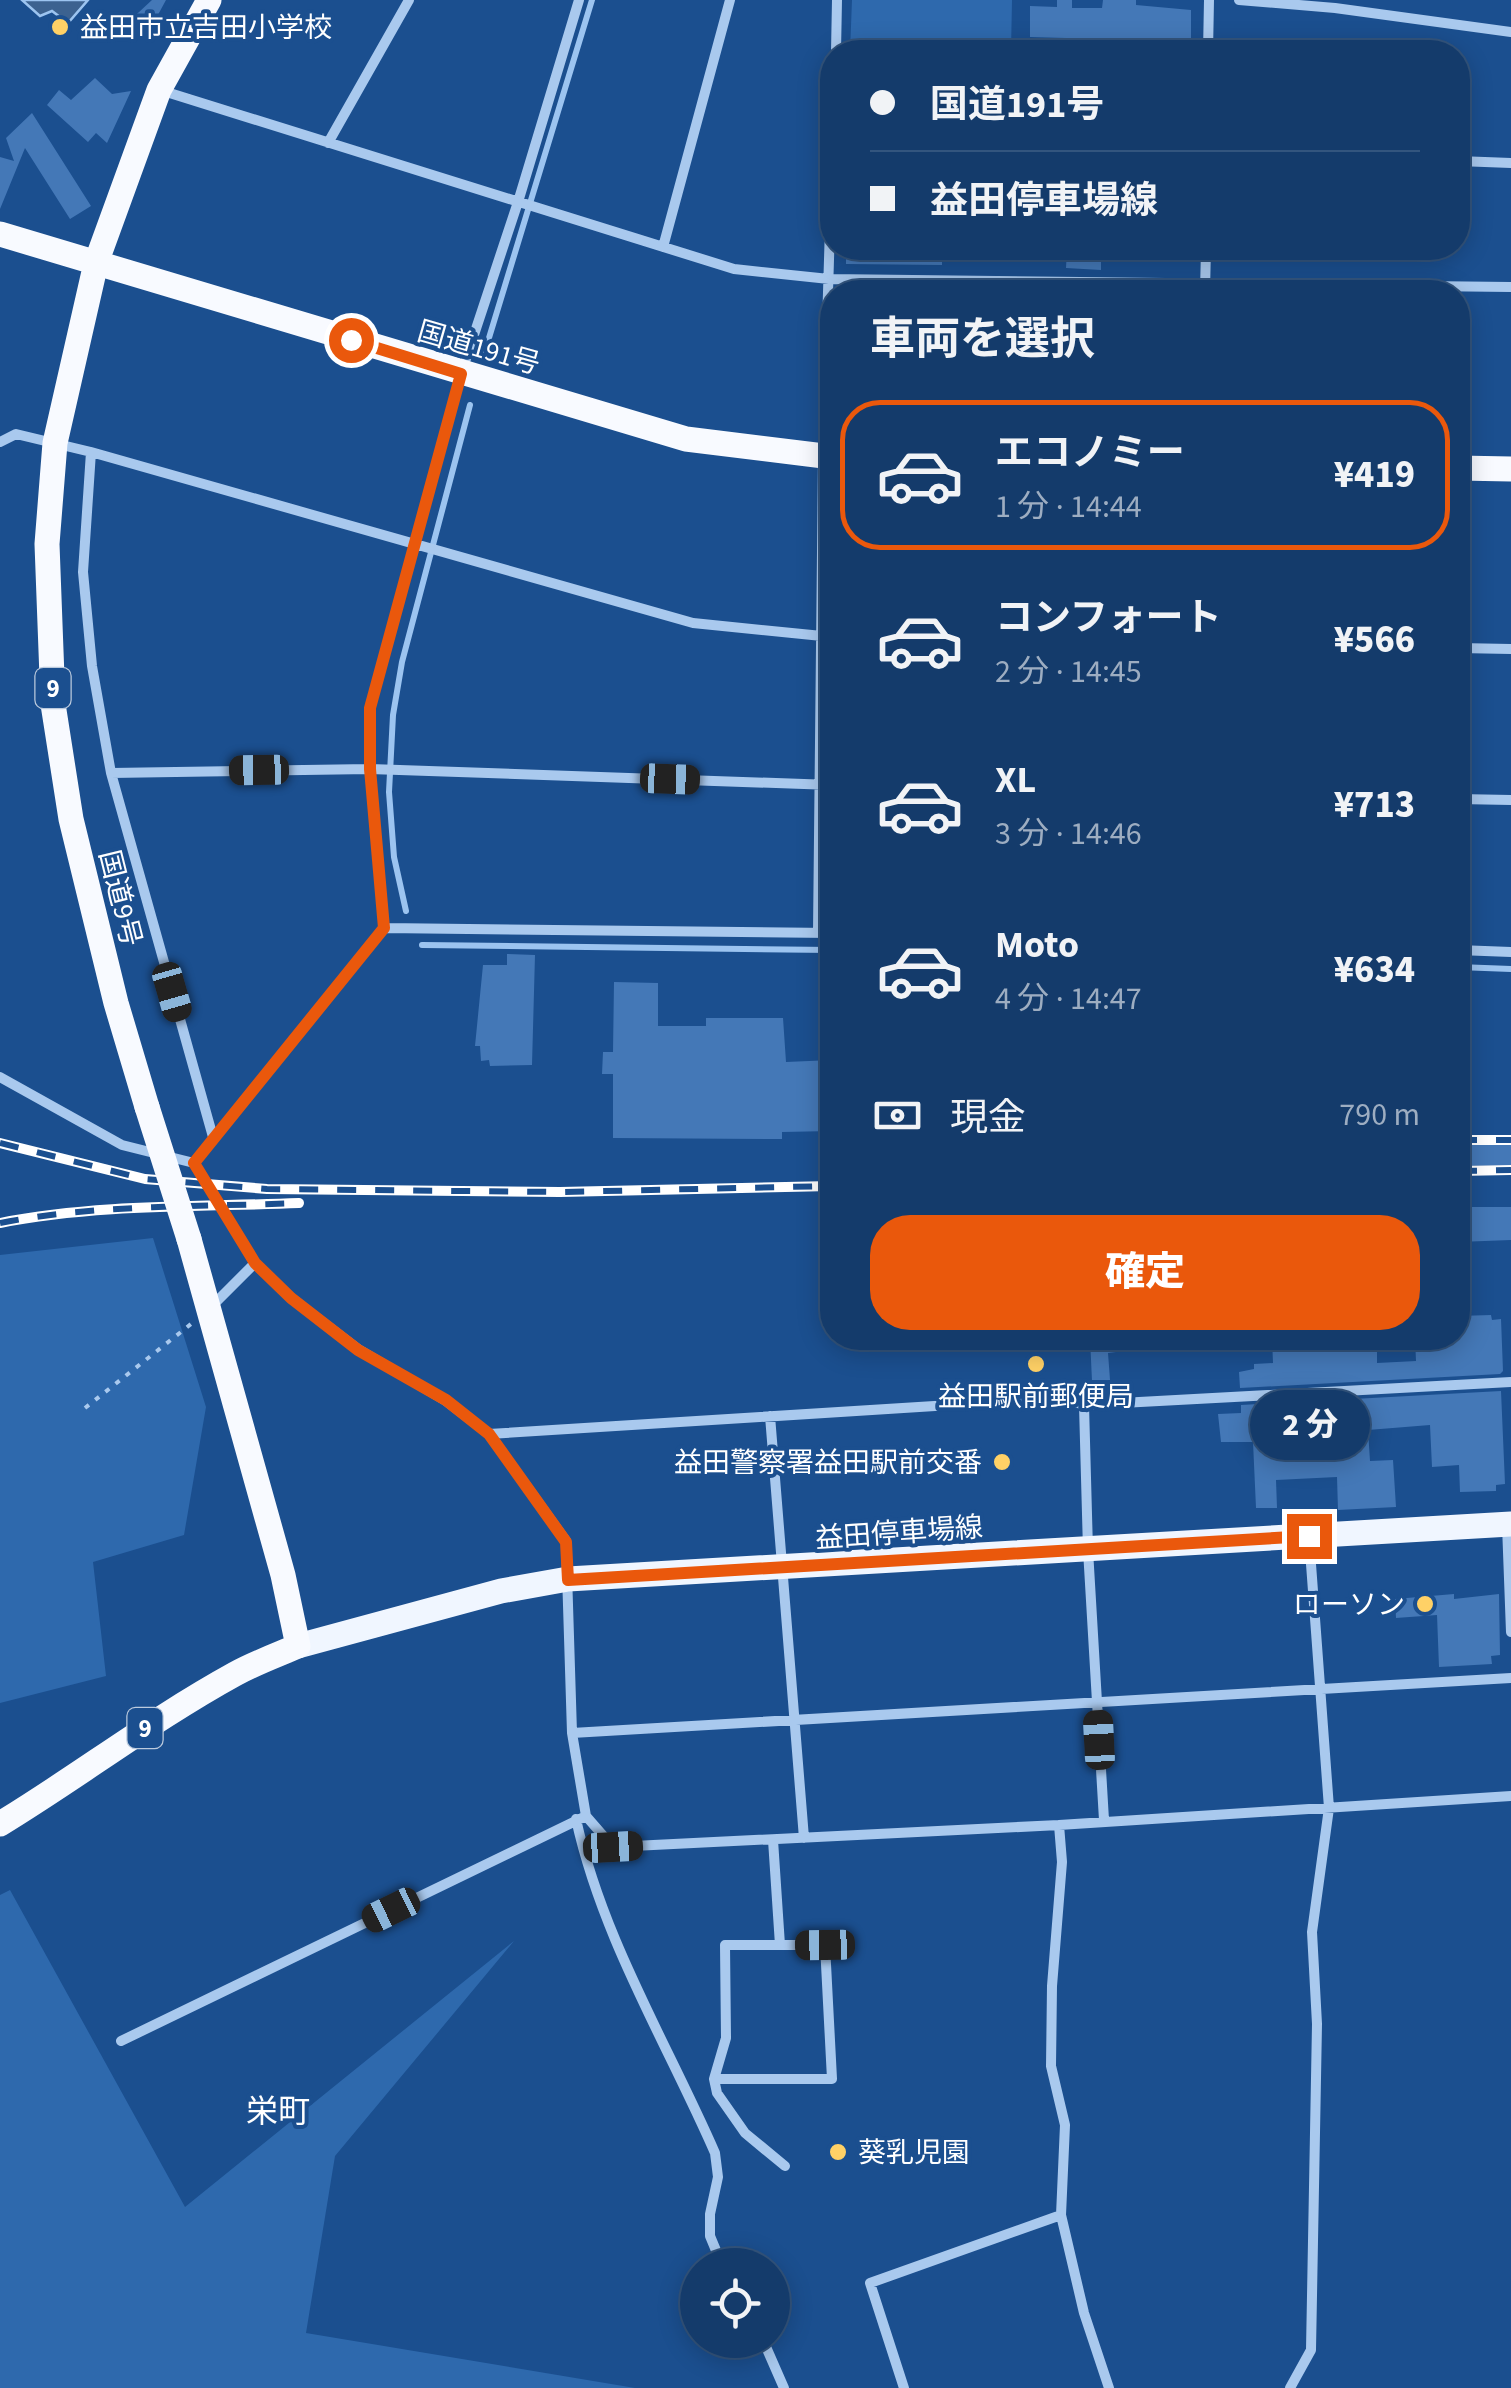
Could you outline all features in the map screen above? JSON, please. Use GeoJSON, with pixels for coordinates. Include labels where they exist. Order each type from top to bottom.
{"type":"FeatureCollection","features":[{"type":"Feature","properties":{"kind":"highway","name":"国道9号"},"geometry":{"type":"LineString","coordinates":[[209,0],[160,90],[96,263],[55,443],[48,544],[53,704],[76,838],[116,1003],[189,1238],[283,1575],[298,1646]]}},
{"type":"Feature","properties":{"kind":"highway","name":"国道191号"},"geometry":{"type":"LineString","coordinates":[[0,234],[686,439],[820,455]]}},
{"type":"Feature","properties":{"kind":"highway"},"geometry":{"type":"LineString","coordinates":[[1470,468],[1511,469]]}},
{"type":"Feature","properties":{"kind":"highway","name":"9"},"geometry":{"type":"LineString","coordinates":[[0,1824],[72,1780],[116,1746],[237,1672],[298,1646]]}},
{"type":"Feature","properties":{"kind":"main road","name":"益田停車場線"},"geometry":{"type":"LineString","coordinates":[[298,1646],[501,1591],[568,1580],[1509,1524]]}},
{"type":"Feature","properties":{"kind":"street"},"geometry":{"type":"LineString","coordinates":[[328,143],[410,0]]}},
{"type":"Feature","properties":{"kind":"street"},"geometry":{"type":"LineString","coordinates":[[194,1163],[384,928],[370,769],[370,708],[461,374],[518,202],[578,0]]}},
{"type":"Feature","properties":{"kind":"street"},"geometry":{"type":"LineString","coordinates":[[663,247],[730,0]]}},
{"type":"Feature","properties":{"kind":"street"},"geometry":{"type":"LineString","coordinates":[[836,40],[838,0]]}},
{"type":"Feature","properties":{"kind":"street"},"geometry":{"type":"LineString","coordinates":[[1208,40],[1209,0]]}},
{"type":"Feature","properties":{"kind":"street"},"geometry":{"type":"LineString","coordinates":[[1238,0],[1334,8],[1511,32]]}},
{"type":"Feature","properties":{"kind":"street"},"geometry":{"type":"LineString","coordinates":[[160,90],[734,269],[897,280]]}},
{"type":"Feature","properties":{"kind":"street"},"geometry":{"type":"LineString","coordinates":[[1470,161],[1511,163]]}},
{"type":"Feature","properties":{"kind":"street"},"geometry":{"type":"LineString","coordinates":[[829,260],[829,278]]}},
{"type":"Feature","properties":{"kind":"street"},"geometry":{"type":"LineString","coordinates":[[1470,288],[1511,288]]}},
{"type":"Feature","properties":{"kind":"street"},"geometry":{"type":"LineString","coordinates":[[0,442],[16,434],[90,452],[693,623],[820,636]]}},
{"type":"Feature","properties":{"kind":"street"},"geometry":{"type":"LineString","coordinates":[[90,452],[83,572],[92,666],[111,773],[212,1137]]}},
{"type":"Feature","properties":{"kind":"street"},"geometry":{"type":"LineString","coordinates":[[1470,648],[1511,650]]}},
{"type":"Feature","properties":{"kind":"street"},"geometry":{"type":"LineString","coordinates":[[384,928],[818,933],[820,766]]}},
{"type":"Feature","properties":{"kind":"street"},"geometry":{"type":"LineString","coordinates":[[111,773],[370,769],[819,784]]}},
{"type":"Feature","properties":{"kind":"street"},"geometry":{"type":"LineString","coordinates":[[1470,800],[1511,800]]}},
{"type":"Feature","properties":{"kind":"street"},"geometry":{"type":"LineString","coordinates":[[1470,950],[1511,952]]}},
{"type":"Feature","properties":{"kind":"street"},"geometry":{"type":"LineString","coordinates":[[0,1077],[122,1145],[194,1163],[255,1263],[291,1298],[358,1350],[446,1400],[489,1434],[566,1542],[572,1733],[587,1871],[715,2153],[718,2178],[710,2214],[710,2236],[715,2248]]}},
{"type":"Feature","properties":{"kind":"street"},"geometry":{"type":"LineString","coordinates":[[209,1309],[255,1263]]}},
{"type":"Feature","properties":{"kind":"street"},"geometry":{"type":"LineString","coordinates":[[489,1434],[1063,1398],[1084,1404],[1511,1382]]}},
{"type":"Feature","properties":{"kind":"street"},"geometry":{"type":"LineString","coordinates":[[1084,1404],[1088,1550],[1104,1820]]}},
{"type":"Feature","properties":{"kind":"street"},"geometry":{"type":"LineString","coordinates":[[770,1416],[804,1838]]}},
{"type":"Feature","properties":{"kind":"street"},"geometry":{"type":"LineString","coordinates":[[1509,1524],[1511,1632]]}},
{"type":"Feature","properties":{"kind":"street"},"geometry":{"type":"LineString","coordinates":[[1290,2388],[1311,2350],[1317,2024],[1312,1932],[1328,1808],[1309,1536]]}},
{"type":"Feature","properties":{"kind":"street"},"geometry":{"type":"LineString","coordinates":[[572,1733],[1511,1678]]}},
{"type":"Feature","properties":{"kind":"street"},"geometry":{"type":"LineString","coordinates":[[581,1818],[613,1847],[1060,1825],[1511,1796]]}},
{"type":"Feature","properties":{"kind":"street"},"geometry":{"type":"LineString","coordinates":[[121,2040],[581,1818]]}},
{"type":"Feature","properties":{"kind":"street"},"geometry":{"type":"LineString","coordinates":[[1060,1825],[1062,1862],[1052,1986],[1051,2066],[1065,2125],[1061,2216],[1084,2313],[1108,2388]]}},
{"type":"Feature","properties":{"kind":"street"},"geometry":{"type":"LineString","coordinates":[[773,1840],[780,1945]]}},
{"type":"Feature","properties":{"kind":"street"},"geometry":{"type":"LineString","coordinates":[[714,2080],[832,2079],[825,1945],[725,1945],[726,2038],[714,2080],[717,2093],[745,2133],[785,2166]]}},
{"type":"Feature","properties":{"kind":"street"},"geometry":{"type":"LineString","coordinates":[[904,2388],[870,2282],[1061,2216]]}},
{"type":"Feature","properties":{"kind":"street"},"geometry":{"type":"LineString","coordinates":[[771,2358],[784,2388]]}},
{"type":"Feature","properties":{"kind":"path"},"geometry":{"type":"LineString","coordinates":[[85,1408],[209,1309]]}},
{"type":"Feature","properties":{"kind":"shaded area"},"geometry":{"type":"Polygon","coordinates":[[[22,0],[88,0],[68,23],[52,11],[40,16],[22,0]]]}},
{"type":"Feature","properties":{"kind":"shaded area"},"geometry":{"type":"Polygon","coordinates":[[[852,0],[1012,0],[1011,40],[850,40],[852,0]]]}},
{"type":"Feature","properties":{"kind":"shaded area"},"geometry":{"type":"Polygon","coordinates":[[[153,1238],[206,1407],[184,1535],[93,1562],[106,1676],[0,1703],[0,1255],[153,1238]]]}},
{"type":"Feature","properties":{"kind":"shaded area"},"geometry":{"type":"Polygon","coordinates":[[[10,1890],[185,2207],[514,1941],[335,2156],[306,2333],[635,2388],[0,2388],[0,1895],[10,1890]]]}},
{"type":"Feature","properties":{"kind":"building"},"geometry":{"type":"Polygon","coordinates":[[[152,0],[166,0],[146,37],[125,25],[152,0]]]}},
{"type":"Feature","properties":{"kind":"building"},"geometry":{"type":"Polygon","coordinates":[[[1057,0],[1072,0],[1072,8],[1102,8],[1103,0],[1136,0],[1136,5],[1191,10],[1191,40],[1030,37],[1030,6],[1057,7],[1057,0]]]}},
{"type":"Feature","properties":{"kind":"building"},"geometry":{"type":"Polygon","coordinates":[[[95,78],[112,94],[131,91],[107,143],[96,133],[88,142],[47,105],[59,90],[71,100],[95,78]]]}},
{"type":"Feature","properties":{"kind":"building"},"geometry":{"type":"Polygon","coordinates":[[[32,113],[91,206],[70,219],[25,148],[0,209],[0,157],[14,161],[6,138],[32,113]]]}},
{"type":"Feature","properties":{"kind":"building"},"geometry":{"type":"Polygon","coordinates":[[[846,260],[942,260],[942,265],[846,264],[846,260]]]}},
{"type":"Feature","properties":{"kind":"building"},"geometry":{"type":"Polygon","coordinates":[[[1066,260],[1101,260],[1101,270],[1066,268],[1066,260]]]}},
{"type":"Feature","properties":{"kind":"building"},"geometry":{"type":"Polygon","coordinates":[[[507,954],[535,955],[532,1065],[490,1066],[489,1060],[481,1061],[480,1046],[475,1046],[483,965],[507,965],[507,954]]]}},
{"type":"Feature","properties":{"kind":"building"},"geometry":{"type":"Polygon","coordinates":[[[614,982],[658,983],[658,1026],[706,1026],[706,1018],[783,1018],[786,1062],[820,1061],[820,1131],[782,1132],[782,1139],[613,1138],[613,1074],[602,1074],[603,1052],[613,1052],[614,982]]]}},
{"type":"Feature","properties":{"kind":"building"},"geometry":{"type":"Polygon","coordinates":[[[1511,1144],[1511,1165],[1470,1166],[1470,1145],[1511,1144]]]}},
{"type":"Feature","properties":{"kind":"building"},"geometry":{"type":"Polygon","coordinates":[[[1470,1207],[1511,1207],[1511,1240],[1470,1242],[1470,1207]]]}},
{"type":"Feature","properties":{"kind":"building"},"geometry":{"type":"Polygon","coordinates":[[[1470,1316],[1501,1319],[1500,1374],[1240,1388],[1239,1372],[1254,1369],[1254,1364],[1273,1363],[1272,1350],[1377,1350],[1377,1363],[1416,1361],[1416,1350],[1470,1350],[1470,1316]]]}},
{"type":"Feature","properties":{"kind":"building"},"geometry":{"type":"Polygon","coordinates":[[[1091,1350],[1116,1350],[1108,1353],[1110,1380],[1092,1381],[1091,1350]]]}},
{"type":"Feature","properties":{"kind":"building"},"geometry":{"type":"Polygon","coordinates":[[[1501,1391],[1505,1484],[1496,1485],[1496,1491],[1460,1492],[1459,1465],[1432,1467],[1430,1425],[1368,1430],[1370,1461],[1393,1460],[1396,1507],[1338,1510],[1337,1477],[1276,1480],[1277,1508],[1256,1508],[1253,1442],[1221,1442],[1218,1414],[1241,1413],[1241,1405],[1501,1391]]]}},
{"type":"Feature","properties":{"kind":"building"},"geometry":{"type":"Polygon","coordinates":[[[1454,1594],[1454,1599],[1499,1594],[1500,1655],[1491,1656],[1492,1664],[1439,1667],[1437,1615],[1396,1618],[1395,1599],[1454,1594]]]}},
{"type":"Feature","properties":{"kind":"waterway"},"geometry":{"type":"LineString","coordinates":[[485,351],[592,0]]}},
{"type":"Feature","properties":{"kind":"waterway"},"geometry":{"type":"LineString","coordinates":[[406,911],[394,857],[389,792],[393,715],[402,662],[470,405]]}},
{"type":"Feature","properties":{"kind":"waterway"},"geometry":{"type":"LineString","coordinates":[[422,945],[820,950]]}},
{"type":"Feature","properties":{"kind":"waterway"},"geometry":{"type":"LineString","coordinates":[[1470,967],[1511,969]]}},
{"type":"Feature","properties":{"kind":"railway"},"geometry":{"type":"LineString","coordinates":[[1470,1140],[1511,1140]]}},
{"type":"Feature","properties":{"kind":"railway"},"geometry":{"type":"LineString","coordinates":[[0,1143],[145,1179],[267,1189],[560,1192],[820,1186]]}},
{"type":"Feature","properties":{"kind":"railway"},"geometry":{"type":"LineString","coordinates":[[1470,1171],[1511,1170]]}},
{"type":"Feature","properties":{"kind":"railway"},"geometry":{"type":"LineString","coordinates":[[0,1223],[111,1209],[299,1203]]}},
{"type":"Feature","properties":{"kind":"place","name":"益田市立吉田小学校"},"geometry":{"type":"Point","coordinates":[60,27]}},
{"type":"Feature","properties":{"kind":"place","name":"益田駅前郵便局"},"geometry":{"type":"Point","coordinates":[1036,1364]}},
{"type":"Feature","properties":{"kind":"place","name":"益田警察署益田駅前交番"},"geometry":{"type":"Point","coordinates":[1002,1462]}},
{"type":"Feature","properties":{"kind":"place","name":"ローソン"},"geometry":{"type":"Point","coordinates":[1425,1604]}},
{"type":"Feature","properties":{"kind":"place","name":"葵乳児園"},"geometry":{"type":"Point","coordinates":[838,2152]}},
{"type":"Feature","properties":{"kind":"district","name":"栄町"},"geometry":{"type":"Point","coordinates":[278,2111]}},
{"type":"Feature","properties":{"kind":"route"},"geometry":{"type":"LineString","coordinates":[[351,340],[461,374],[370,708],[370,769],[384,928],[194,1163],[255,1263],[291,1298],[358,1350],[446,1400],[489,1434],[566,1542],[568,1580],[1309,1536]]}}]}
